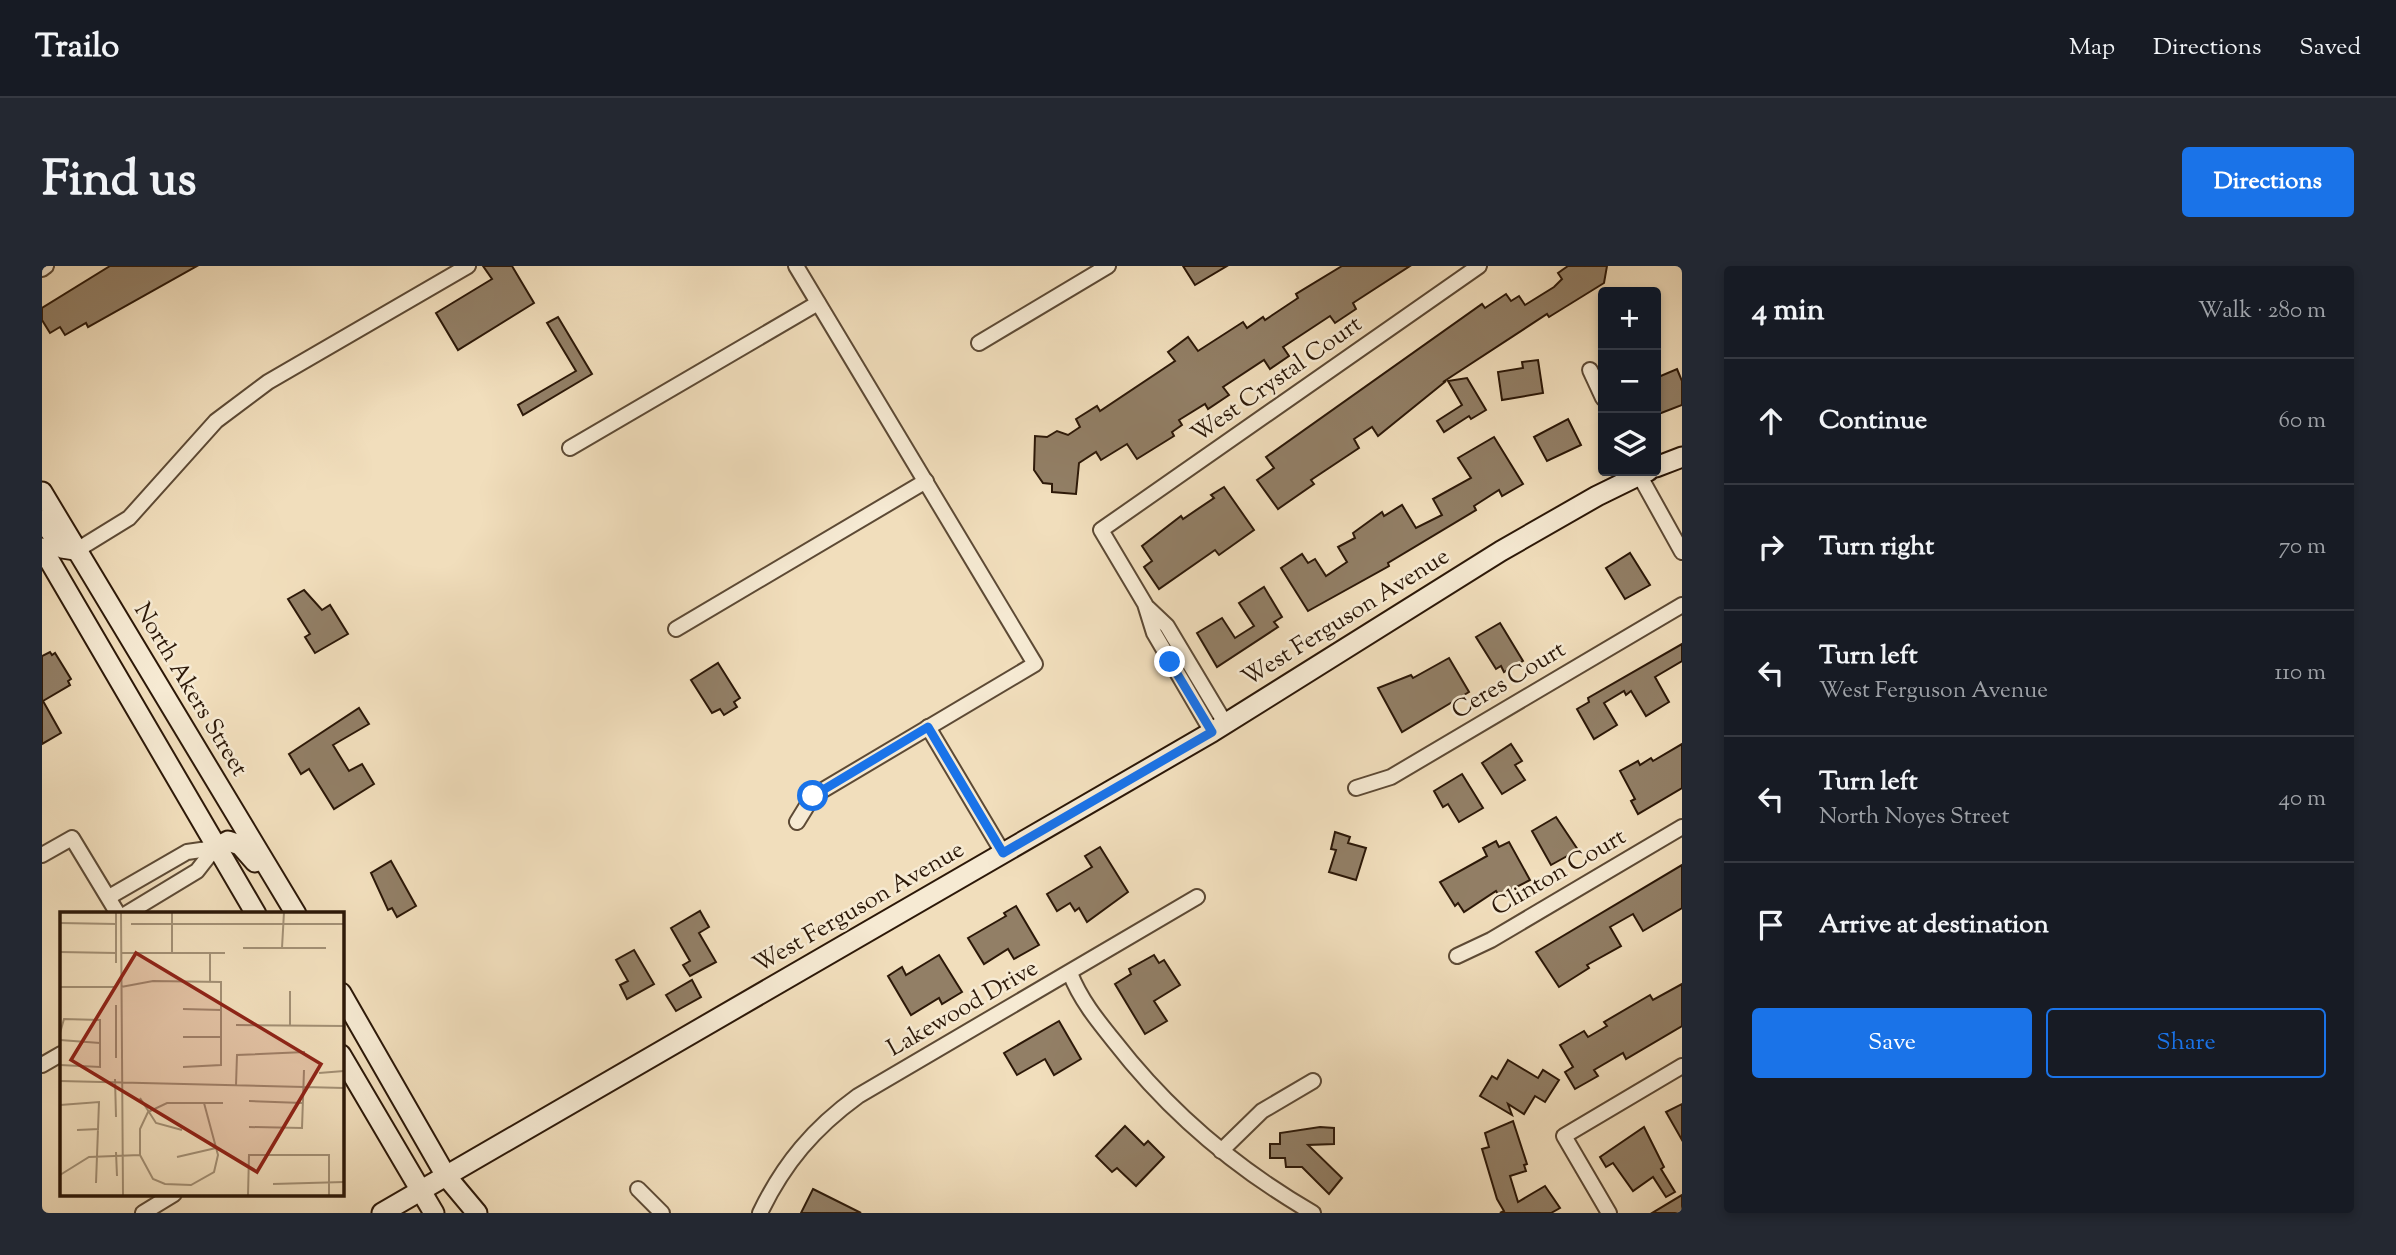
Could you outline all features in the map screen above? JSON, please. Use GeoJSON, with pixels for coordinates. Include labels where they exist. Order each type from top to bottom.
{"type":"FeatureCollection","features":[{"type":"Feature","properties":{"kind":"main road","name":"West Ferguson Avenue"},"geometry":{"type":"LineString","coordinates":[[1661,465],[1682,457]]}},
{"type":"Feature","properties":{"kind":"main road","name":"West Ferguson Avenue"},"geometry":{"type":"LineString","coordinates":[[382,1213],[1218,727],[1501,551],[1636,476]]}},
{"type":"Feature","properties":{"kind":"main road","name":"North Akers Street"},"geometry":{"type":"LineString","coordinates":[[42,492],[293,909]]}},
{"type":"Feature","properties":{"kind":"main road"},"geometry":{"type":"LineString","coordinates":[[42,520],[62,548],[77,550]]}},
{"type":"Feature","properties":{"kind":"main road"},"geometry":{"type":"LineString","coordinates":[[42,548],[47,569],[255,912]]}},
{"type":"Feature","properties":{"kind":"main road"},"geometry":{"type":"LineString","coordinates":[[47,569],[67,565],[76,573],[115,638],[131,640]]}},
{"type":"Feature","properties":{"kind":"main road"},"geometry":{"type":"LineString","coordinates":[[215,848],[228,841],[240,845],[293,909]]}},
{"type":"Feature","properties":{"kind":"main road"},"geometry":{"type":"LineString","coordinates":[[343,996],[446,1176],[477,1213]]}},
{"type":"Feature","properties":{"kind":"main road"},"geometry":{"type":"LineString","coordinates":[[343,1058],[434,1213]]}},
{"type":"Feature","properties":{"kind":"street"},"geometry":{"type":"LineString","coordinates":[[77,550],[129,518],[216,421],[268,382],[468,266]]}},
{"type":"Feature","properties":{"kind":"street"},"geometry":{"type":"LineString","coordinates":[[796,266],[1035,664],[813,796],[797,822]]}},
{"type":"Feature","properties":{"kind":"street"},"geometry":{"type":"LineString","coordinates":[[979,343],[1108,266]]}},
{"type":"Feature","properties":{"kind":"street","name":"West Crystal Court"},"geometry":{"type":"LineString","coordinates":[[1218,727],[1154,633],[1145,604],[1101,530],[1479,266]]}},
{"type":"Feature","properties":{"kind":"street"},"geometry":{"type":"LineString","coordinates":[[570,448],[818,303]]}},
{"type":"Feature","properties":{"kind":"street"},"geometry":{"type":"LineString","coordinates":[[1590,370],[1598,387]]}},
{"type":"Feature","properties":{"kind":"street"},"geometry":{"type":"LineString","coordinates":[[1647,476],[1682,552]]}},
{"type":"Feature","properties":{"kind":"street"},"geometry":{"type":"LineString","coordinates":[[676,629],[926,481]]}},
{"type":"Feature","properties":{"kind":"street","name":"Ceres Court"},"geometry":{"type":"LineString","coordinates":[[1356,788],[1391,778],[1682,605]]}},
{"type":"Feature","properties":{"kind":"street"},"geometry":{"type":"LineString","coordinates":[[928,727],[1003,853]]}},
{"type":"Feature","properties":{"kind":"street","name":"Clinton Court"},"geometry":{"type":"LineString","coordinates":[[1457,956],[1491,940],[1682,827]]}},
{"type":"Feature","properties":{"kind":"street"},"geometry":{"type":"LineString","coordinates":[[42,855],[72,838],[117,912]]}},
{"type":"Feature","properties":{"kind":"street"},"geometry":{"type":"LineString","coordinates":[[108,897],[187,852],[215,848]]}},
{"type":"Feature","properties":{"kind":"street"},"geometry":{"type":"LineString","coordinates":[[129,912],[197,871],[215,848]]}},
{"type":"Feature","properties":{"kind":"street"},"geometry":{"type":"LineString","coordinates":[[156,870],[167,889]]}},
{"type":"Feature","properties":{"kind":"street"},"geometry":{"type":"LineString","coordinates":[[1070,973],[1197,897]]}},
{"type":"Feature","properties":{"kind":"street","name":"Lakewood Drive"},"geometry":{"type":"LineString","coordinates":[[760,1213],[788,1161],[832,1115],[858,1097],[1070,973],[1076,989],[1126,1058],[1158,1095],[1221,1151],[1272,1189],[1312,1213]]}},
{"type":"Feature","properties":{"kind":"street"},"geometry":{"type":"LineString","coordinates":[[42,1065],[60,1055]]}},
{"type":"Feature","properties":{"kind":"street"},"geometry":{"type":"LineString","coordinates":[[1609,1213],[1564,1136],[1682,1066]]}},
{"type":"Feature","properties":{"kind":"street"},"geometry":{"type":"LineString","coordinates":[[1221,1151],[1262,1111],[1312,1081]]}},
{"type":"Feature","properties":{"kind":"street"},"geometry":{"type":"LineString","coordinates":[[638,1189],[662,1213]]}},
{"type":"Feature","properties":{"kind":"street"},"geometry":{"type":"LineString","coordinates":[[143,1213],[171,1196]]}},
{"type":"Feature","properties":{"kind":"building"},"geometry":{"type":"Polygon","coordinates":[[[110,266],[197,266],[88,327],[86,323],[65,335],[60,327],[50,333],[42,320],[42,308],[110,266]]]}},
{"type":"Feature","properties":{"kind":"building"},"geometry":{"type":"Polygon","coordinates":[[[483,266],[512,266],[534,303],[458,350],[436,313],[492,279],[483,266]]]}},
{"type":"Feature","properties":{"kind":"building"},"geometry":{"type":"Polygon","coordinates":[[[1183,266],[1227,266],[1195,285],[1183,266]]]}},
{"type":"Feature","properties":{"kind":"building"},"geometry":{"type":"Polygon","coordinates":[[[1342,266],[1410,266],[1353,303],[1356,309],[1335,323],[1330,316],[1283,347],[1289,356],[1270,369],[1264,360],[1223,387],[1229,395],[1208,409],[1205,404],[1179,420],[1182,425],[1172,432],[1174,436],[1137,459],[1127,444],[1101,460],[1096,452],[1079,463],[1076,494],[1052,492],[1052,484],[1043,483],[1034,470],[1035,436],[1047,437],[1057,431],[1068,435],[1080,427],[1076,419],[1097,406],[1100,411],[1175,361],[1168,352],[1188,337],[1198,351],[1243,322],[1247,328],[1263,317],[1265,320],[1298,298],[1296,294],[1342,266]]]}},
{"type":"Feature","properties":{"kind":"building"},"geometry":{"type":"Polygon","coordinates":[[[1568,266],[1607,266],[1604,283],[1549,317],[1547,314],[1443,382],[1446,381],[1378,436],[1372,427],[1354,439],[1359,448],[1311,480],[1314,484],[1278,509],[1257,480],[1274,468],[1266,457],[1482,304],[1485,308],[1506,294],[1511,301],[1519,296],[1525,305],[1554,287],[1562,279],[1558,273],[1568,266]]]}},
{"type":"Feature","properties":{"kind":"building"},"geometry":{"type":"Polygon","coordinates":[[[558,317],[592,374],[523,415],[518,405],[576,371],[547,323],[558,317]]]}},
{"type":"Feature","properties":{"kind":"building"},"geometry":{"type":"Polygon","coordinates":[[[1538,360],[1543,393],[1502,400],[1498,372],[1523,368],[1522,362],[1538,360]]]}},
{"type":"Feature","properties":{"kind":"building"},"geometry":{"type":"Polygon","coordinates":[[[1677,369],[1682,381],[1682,405],[1661,413],[1661,413],[1661,376],[1677,369]]]}},
{"type":"Feature","properties":{"kind":"building"},"geometry":{"type":"Polygon","coordinates":[[[1467,378],[1486,410],[1471,419],[1469,416],[1444,432],[1437,421],[1462,405],[1448,381],[1467,378]]]}},
{"type":"Feature","properties":{"kind":"building"},"geometry":{"type":"Polygon","coordinates":[[[1568,419],[1581,445],[1547,461],[1534,437],[1568,419]]]}},
{"type":"Feature","properties":{"kind":"building"},"geometry":{"type":"Polygon","coordinates":[[[1494,437],[1523,484],[1502,496],[1499,490],[1474,506],[1476,510],[1388,563],[1389,566],[1308,611],[1281,568],[1302,554],[1308,563],[1315,559],[1326,576],[1347,562],[1338,547],[1355,538],[1353,533],[1382,512],[1384,516],[1402,505],[1416,528],[1442,515],[1433,499],[1471,478],[1458,458],[1494,437]]]}},
{"type":"Feature","properties":{"kind":"building"},"geometry":{"type":"Polygon","coordinates":[[[1224,487],[1254,530],[1219,555],[1215,550],[1159,589],[1144,567],[1152,561],[1142,546],[1181,516],[1183,519],[1214,498],[1211,495],[1224,487]]]}},
{"type":"Feature","properties":{"kind":"building"},"geometry":{"type":"Polygon","coordinates":[[[1630,553],[1650,585],[1625,599],[1606,568],[1630,553]]]}},
{"type":"Feature","properties":{"kind":"building"},"geometry":{"type":"Polygon","coordinates":[[[1264,587],[1282,617],[1274,622],[1278,627],[1217,667],[1197,633],[1222,618],[1235,638],[1254,626],[1239,603],[1264,587]]]}},
{"type":"Feature","properties":{"kind":"building"},"geometry":{"type":"Polygon","coordinates":[[[304,590],[322,610],[330,605],[348,634],[315,653],[305,637],[310,634],[288,599],[304,590]]]}},
{"type":"Feature","properties":{"kind":"building"},"geometry":{"type":"Polygon","coordinates":[[[1500,623],[1523,661],[1504,672],[1501,666],[1496,669],[1476,637],[1500,623]]]}},
{"type":"Feature","properties":{"kind":"building"},"geometry":{"type":"Polygon","coordinates":[[[1682,644],[1682,661],[1655,677],[1669,702],[1646,716],[1631,691],[1626,695],[1624,691],[1604,703],[1617,725],[1594,739],[1577,709],[1589,702],[1588,698],[1682,644]]]}},
{"type":"Feature","properties":{"kind":"building"},"geometry":{"type":"Polygon","coordinates":[[[50,652],[52,655],[55,653],[71,679],[68,681],[70,685],[43,701],[61,733],[42,744],[42,656],[50,652]]]}},
{"type":"Feature","properties":{"kind":"building"},"geometry":{"type":"Polygon","coordinates":[[[1449,658],[1469,692],[1402,732],[1378,688],[1411,675],[1413,678],[1449,658]]]}},
{"type":"Feature","properties":{"kind":"building"},"geometry":{"type":"Polygon","coordinates":[[[718,663],[740,698],[734,702],[737,707],[724,715],[720,709],[712,713],[691,680],[718,663]]]}},
{"type":"Feature","properties":{"kind":"building"},"geometry":{"type":"Polygon","coordinates":[[[359,708],[369,724],[333,745],[349,771],[362,764],[374,784],[334,809],[309,769],[301,774],[289,754],[359,708]]]}},
{"type":"Feature","properties":{"kind":"building"},"geometry":{"type":"Polygon","coordinates":[[[1511,744],[1522,761],[1515,765],[1525,780],[1502,794],[1482,763],[1511,744]]]}},
{"type":"Feature","properties":{"kind":"building"},"geometry":{"type":"Polygon","coordinates":[[[1682,744],[1682,788],[1638,814],[1631,801],[1635,799],[1620,771],[1638,761],[1640,765],[1651,758],[1653,761],[1682,744]]]}},
{"type":"Feature","properties":{"kind":"building"},"geometry":{"type":"Polygon","coordinates":[[[1462,774],[1483,808],[1459,822],[1448,804],[1443,807],[1434,791],[1462,774]]]}},
{"type":"Feature","properties":{"kind":"building"},"geometry":{"type":"Polygon","coordinates":[[[1556,817],[1578,850],[1551,865],[1532,831],[1556,817]]]}},
{"type":"Feature","properties":{"kind":"building"},"geometry":{"type":"Polygon","coordinates":[[[1335,832],[1350,837],[1348,843],[1366,848],[1356,880],[1329,872],[1336,850],[1331,849],[1335,832]]]}},
{"type":"Feature","properties":{"kind":"building"},"geometry":{"type":"Polygon","coordinates":[[[1496,841],[1499,847],[1509,842],[1530,880],[1499,896],[1496,891],[1464,912],[1458,903],[1455,906],[1440,882],[1487,856],[1483,848],[1496,841]]]}},
{"type":"Feature","properties":{"kind":"building"},"geometry":{"type":"Polygon","coordinates":[[[1100,847],[1128,892],[1087,922],[1079,908],[1075,911],[1070,903],[1057,911],[1047,894],[1092,867],[1085,856],[1100,847]]]}},
{"type":"Feature","properties":{"kind":"building"},"geometry":{"type":"Polygon","coordinates":[[[391,861],[416,906],[397,917],[392,908],[388,910],[371,873],[391,861]]]}},
{"type":"Feature","properties":{"kind":"building"},"geometry":{"type":"Polygon","coordinates":[[[1682,865],[1682,908],[1643,931],[1633,914],[1610,927],[1621,946],[1587,965],[1589,968],[1559,987],[1536,952],[1682,865]]]}},
{"type":"Feature","properties":{"kind":"building"},"geometry":{"type":"Polygon","coordinates":[[[1016,906],[1039,945],[1014,959],[1008,949],[984,964],[968,938],[1006,916],[1004,913],[1016,906]]]}},
{"type":"Feature","properties":{"kind":"building"},"geometry":{"type":"Polygon","coordinates":[[[700,911],[709,927],[699,933],[716,962],[690,976],[683,965],[690,961],[671,928],[700,911]]]}},
{"type":"Feature","properties":{"kind":"building"},"geometry":{"type":"Polygon","coordinates":[[[634,950],[654,984],[627,999],[620,985],[628,981],[616,960],[634,950]]]}},
{"type":"Feature","properties":{"kind":"building"},"geometry":{"type":"Polygon","coordinates":[[[939,955],[962,992],[942,1004],[939,998],[911,1015],[888,976],[902,967],[906,975],[939,955]]]}},
{"type":"Feature","properties":{"kind":"building"},"geometry":{"type":"Polygon","coordinates":[[[1154,955],[1159,963],[1164,960],[1180,985],[1154,1001],[1167,1021],[1145,1034],[1115,984],[1131,974],[1129,969],[1154,955]]]}},
{"type":"Feature","properties":{"kind":"building"},"geometry":{"type":"Polygon","coordinates":[[[692,980],[701,997],[676,1011],[666,995],[692,980]]]}},
{"type":"Feature","properties":{"kind":"building"},"geometry":{"type":"Polygon","coordinates":[[[1682,984],[1682,1026],[1626,1059],[1623,1053],[1594,1070],[1598,1076],[1575,1089],[1565,1072],[1573,1067],[1560,1045],[1584,1031],[1588,1037],[1607,1026],[1604,1022],[1650,995],[1653,1000],[1682,984]]]}},
{"type":"Feature","properties":{"kind":"building"},"geometry":{"type":"Polygon","coordinates":[[[1059,1021],[1081,1059],[1054,1075],[1045,1059],[1017,1075],[1004,1053],[1059,1021]]]}},
{"type":"Feature","properties":{"kind":"building"},"geometry":{"type":"Polygon","coordinates":[[[1508,1060],[1538,1078],[1543,1070],[1559,1080],[1545,1102],[1535,1096],[1524,1114],[1508,1104],[1512,1115],[1480,1096],[1492,1076],[1497,1079],[1508,1060]]]}},
{"type":"Feature","properties":{"kind":"building"},"geometry":{"type":"Polygon","coordinates":[[[1682,1104],[1682,1140],[1666,1112],[1682,1104]]]}},
{"type":"Feature","properties":{"kind":"building"},"geometry":{"type":"Polygon","coordinates":[[[1513,1121],[1527,1164],[1524,1165],[1526,1171],[1510,1176],[1518,1202],[1545,1186],[1560,1208],[1551,1213],[1500,1213],[1504,1211],[1497,1199],[1482,1149],[1489,1147],[1485,1133],[1513,1121]]]}},
{"type":"Feature","properties":{"kind":"building"},"geometry":{"type":"Polygon","coordinates":[[[1125,1126],[1144,1145],[1148,1141],[1164,1157],[1136,1186],[1117,1168],[1112,1172],[1096,1156],[1125,1126]]]}},
{"type":"Feature","properties":{"kind":"building"},"geometry":{"type":"Polygon","coordinates":[[[1320,1127],[1334,1128],[1334,1144],[1308,1145],[1342,1178],[1329,1194],[1302,1167],[1286,1167],[1285,1158],[1270,1158],[1270,1144],[1280,1144],[1280,1133],[1320,1127]]]}},
{"type":"Feature","properties":{"kind":"building"},"geometry":{"type":"Polygon","coordinates":[[[1644,1127],[1664,1167],[1661,1169],[1675,1192],[1666,1197],[1653,1177],[1633,1191],[1613,1163],[1606,1167],[1600,1157],[1644,1127]]]}},
{"type":"Feature","properties":{"kind":"building"},"geometry":{"type":"Polygon","coordinates":[[[813,1189],[861,1213],[801,1213],[813,1189]]]}},
{"type":"Feature","properties":{"kind":"building"},"geometry":{"type":"Polygon","coordinates":[[[1682,1195],[1682,1213],[1652,1213],[1682,1195]]]}},
{"type":"Feature","properties":{"kind":"route"},"geometry":{"type":"LineString","coordinates":[[813,796],[928,727],[1003,853],[1212,732],[1170,662]]}}]}
